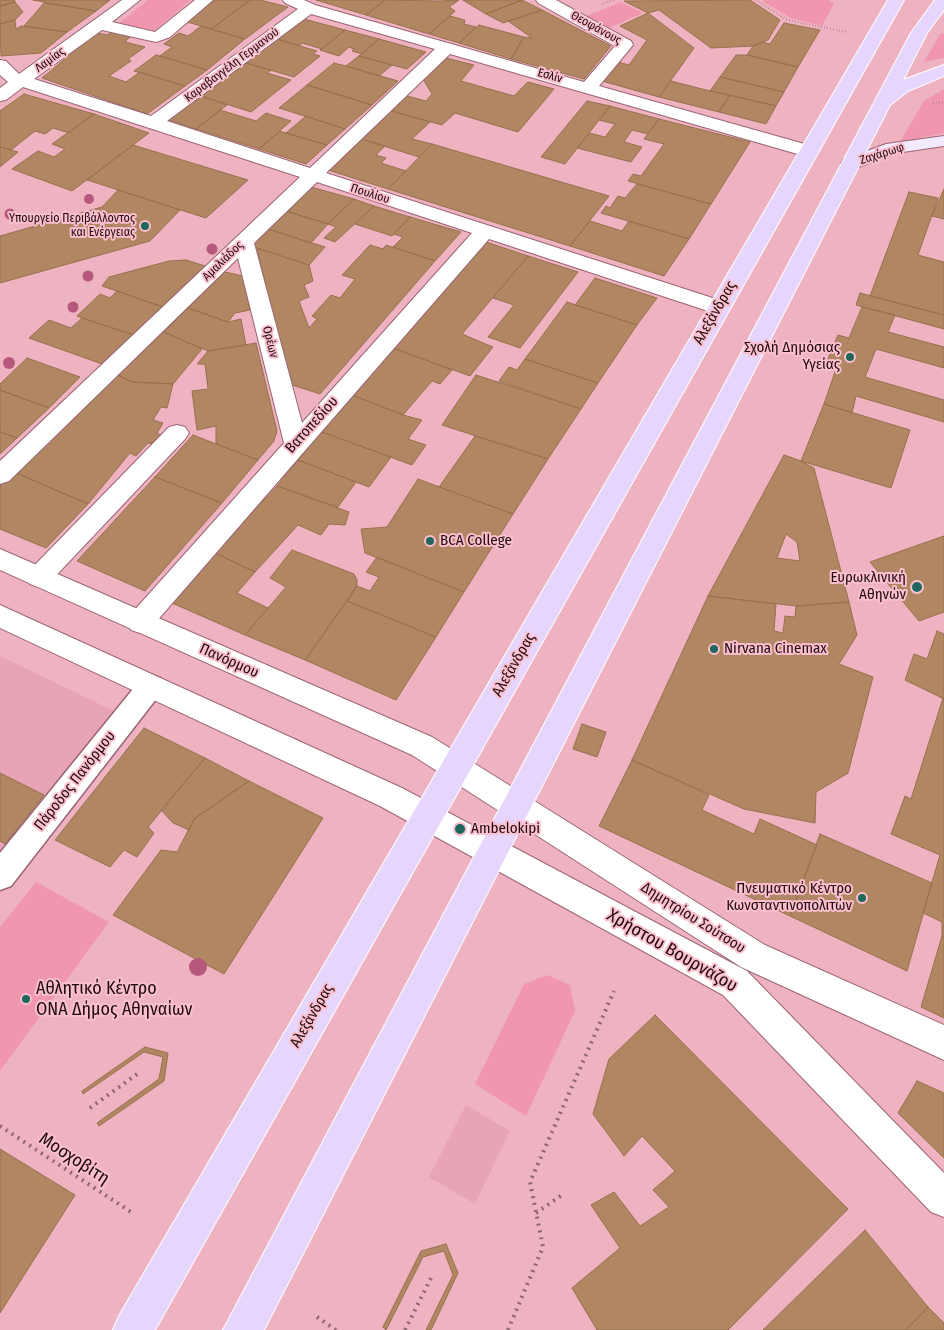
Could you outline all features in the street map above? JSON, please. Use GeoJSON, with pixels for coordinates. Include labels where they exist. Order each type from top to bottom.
{"type":"FeatureCollection","features":[{"type":"Feature","properties":{"kind":"main road","name":"Αλεξάνδρας"},"geometry":{"type":"LineString","coordinates":[[133,1330],[718,307],[896,0]]}},
{"type":"Feature","properties":{"kind":"main road"},"geometry":{"type":"LineString","coordinates":[[243,1330],[850,164],[923,26],[939,2]]}},
{"type":"Feature","properties":{"kind":"main road"},"geometry":{"type":"LineString","coordinates":[[881,105],[902,87],[920,78],[944,70]]}},
{"type":"Feature","properties":{"kind":"main road","name":"Ζαχάρωφ"},"geometry":{"type":"LineString","coordinates":[[850,164],[892,148],[944,141]]}},
{"type":"Feature","properties":{"kind":"street","name":"Λαμίας"},"geometry":{"type":"LineString","coordinates":[[0,96],[132,0]]}},
{"type":"Feature","properties":{"kind":"street"},"geometry":{"type":"LineString","coordinates":[[99,24],[156,37],[164,34],[205,0]]}},
{"type":"Feature","properties":{"kind":"street","name":"Εσλίν"},"geometry":{"type":"LineString","coordinates":[[291,0],[309,8],[808,151]]}},
{"type":"Feature","properties":{"kind":"street","name":"Θεοφάνους"},"geometry":{"type":"LineString","coordinates":[[544,0],[626,45],[589,87]]}},
{"type":"Feature","properties":{"kind":"street","name":"Καραβαγγέλη Γερμανού"},"geometry":{"type":"LineString","coordinates":[[154,123],[309,8]]}},
{"type":"Feature","properties":{"kind":"street","name":"Αμαλιάδος"},"geometry":{"type":"LineString","coordinates":[[0,475],[447,47]]}},
{"type":"Feature","properties":{"kind":"street"},"geometry":{"type":"LineString","coordinates":[[0,64],[11,77],[21,81]]}},
{"type":"Feature","properties":{"kind":"street","name":"Πουλίου"},"geometry":{"type":"LineString","coordinates":[[21,81],[718,307]]}},
{"type":"Feature","properties":{"kind":"street","name":"Βατοπεδίου"},"geometry":{"type":"LineString","coordinates":[[140,622],[485,231]]}},
{"type":"Feature","properties":{"kind":"street","name":"Ορέων"},"geometry":{"type":"LineString","coordinates":[[244,241],[296,443]]}},
{"type":"Feature","properties":{"kind":"street"},"geometry":{"type":"LineString","coordinates":[[39,577],[177,432]]}},
{"type":"Feature","properties":{"kind":"street","name":"Πανόρμου"},"geometry":{"type":"LineString","coordinates":[[0,559],[422,746],[456,766]]}},
{"type":"Feature","properties":{"kind":"street"},"geometry":{"type":"LineString","coordinates":[[0,616],[390,797],[427,816]]}},
{"type":"Feature","properties":{"kind":"street","name":"Πάροδος Πανόρμου"},"geometry":{"type":"LineString","coordinates":[[0,876],[151,686]]}},
{"type":"Feature","properties":{"kind":"street","name":"Δημητρίου Σούτσου"},"geometry":{"type":"LineString","coordinates":[[456,766],[752,956],[944,1043]]}},
{"type":"Feature","properties":{"kind":"street","name":"Χρήστου Βουρνάζου"},"geometry":{"type":"LineString","coordinates":[[427,816],[735,983],[944,1199]]}},
{"type":"Feature","properties":{"kind":"path"},"geometry":{"type":"LineString","coordinates":[[756,0],[787,20],[846,32]]}},
{"type":"Feature","properties":{"kind":"path"},"geometry":{"type":"LineString","coordinates":[[508,1330],[543,1247],[530,1182],[614,991]]}},
{"type":"Feature","properties":{"kind":"path"},"geometry":{"type":"LineString","coordinates":[[90,1108],[140,1072]]}},
{"type":"Feature","properties":{"kind":"path","name":"Μοσχοβίτη"},"geometry":{"type":"LineString","coordinates":[[0,1126],[134,1214]]}},
{"type":"Feature","properties":{"kind":"path"},"geometry":{"type":"LineString","coordinates":[[536,1213],[562,1195]]}},
{"type":"Feature","properties":{"kind":"path"},"geometry":{"type":"LineString","coordinates":[[405,1330],[431,1278]]}},
{"type":"Feature","properties":{"kind":"path"},"geometry":{"type":"LineString","coordinates":[[317,1317],[336,1330]]}},
{"type":"Feature","properties":{"kind":"shaded area"},"geometry":{"type":"Polygon","coordinates":[[[148,0],[191,0],[152,33],[117,25],[148,0]]]}},
{"type":"Feature","properties":{"kind":"shaded area"},"geometry":{"type":"Polygon","coordinates":[[[828,0],[834,4],[822,26],[791,18],[762,1],[828,0]]]}},
{"type":"Feature","properties":{"kind":"shaded area"},"geometry":{"type":"Polygon","coordinates":[[[621,2],[643,13],[607,29],[585,17],[621,2]]]}},
{"type":"Feature","properties":{"kind":"shaded area"},"geometry":{"type":"Polygon","coordinates":[[[941,33],[944,34],[944,58],[924,62],[941,33]]]}},
{"type":"Feature","properties":{"kind":"shaded area"},"geometry":{"type":"Polygon","coordinates":[[[944,89],[944,133],[900,142],[924,101],[944,89]]]}},
{"type":"Feature","properties":{"kind":"shaded area"},"geometry":{"type":"Polygon","coordinates":[[[0,656],[120,714],[0,864],[0,656]]]}},
{"type":"Feature","properties":{"kind":"shaded area","name":"Αθλητικό Κέντρο ΟΝΑ Δήμος Αθηναίων"},"geometry":{"type":"Polygon","coordinates":[[[36,882],[109,922],[0,1071],[0,927],[36,882]]]}},
{"type":"Feature","properties":{"kind":"shaded area"},"geometry":{"type":"Polygon","coordinates":[[[547,975],[570,985],[575,1011],[526,1116],[475,1084],[524,984],[547,975]]]}},
{"type":"Feature","properties":{"kind":"shaded area"},"geometry":{"type":"Polygon","coordinates":[[[466,1105],[510,1131],[475,1204],[429,1177],[466,1105]]]}},
{"type":"Feature","properties":{"kind":"building"},"geometry":{"type":"Polygon","coordinates":[[[0,0],[14,0],[15,2],[0,6],[0,0]]]}},
{"type":"Feature","properties":{"kind":"building"},"geometry":{"type":"Polygon","coordinates":[[[33,0],[110,0],[96,11],[33,0]]]}},
{"type":"Feature","properties":{"kind":"building"},"geometry":{"type":"Polygon","coordinates":[[[213,0],[250,0],[211,29],[184,21],[213,0]]]}},
{"type":"Feature","properties":{"kind":"building"},"geometry":{"type":"Polygon","coordinates":[[[250,0],[260,0],[288,7],[245,39],[211,29],[250,0]]]}},
{"type":"Feature","properties":{"kind":"building"},"geometry":{"type":"Polygon","coordinates":[[[316,0],[385,0],[366,15],[316,0]]]}},
{"type":"Feature","properties":{"kind":"building"},"geometry":{"type":"Polygon","coordinates":[[[385,0],[459,0],[449,7],[455,11],[429,34],[366,15],[385,0]]]}},
{"type":"Feature","properties":{"kind":"building"},"geometry":{"type":"Polygon","coordinates":[[[463,0],[522,0],[486,14],[463,0]]]}},
{"type":"Feature","properties":{"kind":"building"},"geometry":{"type":"Polygon","coordinates":[[[522,0],[542,10],[503,23],[486,14],[522,0]]]}},
{"type":"Feature","properties":{"kind":"building"},"geometry":{"type":"Polygon","coordinates":[[[750,0],[780,20],[768,40],[753,46],[711,48],[659,10],[648,13],[624,1],[750,0]]]}},
{"type":"Feature","properties":{"kind":"building"},"geometry":{"type":"Polygon","coordinates":[[[15,2],[23,12],[15,20],[0,24],[0,6],[15,2]]]}},
{"type":"Feature","properties":{"kind":"building"},"geometry":{"type":"Polygon","coordinates":[[[44,3],[96,11],[67,32],[24,26],[44,3]]]}},
{"type":"Feature","properties":{"kind":"building"},"geometry":{"type":"Polygon","coordinates":[[[542,10],[611,46],[584,79],[511,59],[524,37],[532,38],[508,21],[542,10]]]}},
{"type":"Feature","properties":{"kind":"building"},"geometry":{"type":"Polygon","coordinates":[[[648,13],[694,48],[659,97],[602,81],[618,62],[629,65],[647,40],[620,26],[648,13]]]}},
{"type":"Feature","properties":{"kind":"building"},"geometry":{"type":"Polygon","coordinates":[[[450,16],[465,20],[464,24],[476,27],[459,43],[429,34],[450,16]]]}},
{"type":"Feature","properties":{"kind":"building"},"geometry":{"type":"Polygon","coordinates":[[[304,19],[345,30],[322,49],[302,43],[299,46],[277,39],[304,19]]]}},
{"type":"Feature","properties":{"kind":"building"},"geometry":{"type":"Polygon","coordinates":[[[15,20],[16,29],[21,26],[67,32],[41,53],[1,56],[0,24],[15,20]]]}},
{"type":"Feature","properties":{"kind":"building"},"geometry":{"type":"Polygon","coordinates":[[[784,23],[820,30],[798,67],[747,55],[753,46],[762,42],[770,44],[784,23]]]}},
{"type":"Feature","properties":{"kind":"building"},"geometry":{"type":"Polygon","coordinates":[[[479,25],[524,37],[511,59],[459,43],[479,25]]]}},
{"type":"Feature","properties":{"kind":"building"},"geometry":{"type":"Polygon","coordinates":[[[201,26],[245,39],[207,70],[160,56],[172,47],[164,44],[179,33],[188,36],[201,26]]]}},
{"type":"Feature","properties":{"kind":"building"},"geometry":{"type":"Polygon","coordinates":[[[345,30],[379,39],[362,54],[352,51],[354,49],[349,47],[339,56],[320,50],[345,30]]]}},
{"type":"Feature","properties":{"kind":"building"},"geometry":{"type":"Polygon","coordinates":[[[112,31],[131,36],[125,42],[145,47],[128,59],[131,61],[109,76],[126,82],[140,72],[185,86],[147,114],[42,78],[96,33],[108,35],[112,31]]]}},
{"type":"Feature","properties":{"kind":"building"},"geometry":{"type":"Polygon","coordinates":[[[277,39],[317,51],[313,54],[320,56],[294,77],[246,63],[277,39]]]}},
{"type":"Feature","properties":{"kind":"building"},"geometry":{"type":"Polygon","coordinates":[[[379,39],[426,52],[407,69],[359,56],[379,39]]]}},
{"type":"Feature","properties":{"kind":"building"},"geometry":{"type":"Polygon","coordinates":[[[156,55],[207,70],[185,86],[134,71],[156,55]]]}},
{"type":"Feature","properties":{"kind":"building"},"geometry":{"type":"Polygon","coordinates":[[[736,55],[747,55],[798,67],[784,92],[720,77],[736,55]]]}},
{"type":"Feature","properties":{"kind":"building"},"geometry":{"type":"Polygon","coordinates":[[[359,56],[392,65],[379,76],[346,66],[359,56]]]}},
{"type":"Feature","properties":{"kind":"building"},"geometry":{"type":"Polygon","coordinates":[[[446,58],[474,65],[461,81],[514,96],[528,82],[554,89],[518,132],[455,113],[442,125],[391,111],[407,96],[426,101],[432,94],[423,79],[446,58]]]}},
{"type":"Feature","properties":{"kind":"building"},"geometry":{"type":"Polygon","coordinates":[[[246,63],[271,70],[267,73],[291,80],[251,112],[201,96],[246,63]]]}},
{"type":"Feature","properties":{"kind":"building"},"geometry":{"type":"Polygon","coordinates":[[[334,63],[398,81],[372,105],[307,85],[334,63]]]}},
{"type":"Feature","properties":{"kind":"building"},"geometry":{"type":"Polygon","coordinates":[[[720,77],[784,92],[776,106],[710,91],[720,77]]]}},
{"type":"Feature","properties":{"kind":"building"},"geometry":{"type":"Polygon","coordinates":[[[671,81],[730,95],[719,112],[659,97],[671,81]]]}},
{"type":"Feature","properties":{"kind":"building"},"geometry":{"type":"Polygon","coordinates":[[[307,85],[372,105],[345,129],[279,108],[307,85]]]}},
{"type":"Feature","properties":{"kind":"building"},"geometry":{"type":"Polygon","coordinates":[[[24,94],[94,114],[69,133],[53,128],[45,134],[35,131],[11,150],[0,147],[0,111],[24,94]]]}},
{"type":"Feature","properties":{"kind":"building"},"geometry":{"type":"Polygon","coordinates":[[[730,95],[776,106],[766,124],[719,112],[730,95]]]}},
{"type":"Feature","properties":{"kind":"building"},"geometry":{"type":"Polygon","coordinates":[[[201,96],[227,105],[196,129],[169,120],[201,96]]]}},
{"type":"Feature","properties":{"kind":"building"},"geometry":{"type":"Polygon","coordinates":[[[587,101],[610,106],[565,164],[541,157],[587,101]]]}},
{"type":"Feature","properties":{"kind":"building"},"geometry":{"type":"Polygon","coordinates":[[[610,106],[659,119],[648,134],[632,130],[624,142],[642,147],[631,162],[577,148],[589,133],[605,137],[615,124],[599,120],[610,106]]]}},
{"type":"Feature","properties":{"kind":"building"},"geometry":{"type":"Polygon","coordinates":[[[220,110],[256,121],[266,113],[291,121],[259,149],[196,129],[220,110]]]}},
{"type":"Feature","properties":{"kind":"building"},"geometry":{"type":"Polygon","coordinates":[[[391,111],[430,122],[412,139],[432,144],[419,157],[361,139],[391,111]]]}},
{"type":"Feature","properties":{"kind":"building"},"geometry":{"type":"Polygon","coordinates":[[[94,114],[149,133],[72,191],[12,169],[38,151],[54,157],[65,149],[52,144],[94,114]]]}},
{"type":"Feature","properties":{"kind":"building"},"geometry":{"type":"Polygon","coordinates":[[[306,116],[345,129],[327,145],[286,133],[306,116]]]}},
{"type":"Feature","properties":{"kind":"building"},"geometry":{"type":"Polygon","coordinates":[[[659,119],[750,142],[711,204],[628,181],[633,174],[641,176],[664,144],[644,139],[659,119]]]}},
{"type":"Feature","properties":{"kind":"building"},"geometry":{"type":"Polygon","coordinates":[[[280,131],[327,145],[306,164],[259,149],[280,131]]]}},
{"type":"Feature","properties":{"kind":"building"},"geometry":{"type":"Polygon","coordinates":[[[361,139],[385,146],[376,155],[386,158],[381,163],[406,171],[388,189],[328,170],[361,139]]]}},
{"type":"Feature","properties":{"kind":"building"},"geometry":{"type":"Polygon","coordinates":[[[432,144],[609,196],[570,246],[388,189],[432,144]]]}},
{"type":"Feature","properties":{"kind":"building"},"geometry":{"type":"Polygon","coordinates":[[[133,145],[248,180],[206,218],[87,180],[133,145]]]}},
{"type":"Feature","properties":{"kind":"building"},"geometry":{"type":"Polygon","coordinates":[[[0,147],[18,152],[0,167],[0,147]]]}},
{"type":"Feature","properties":{"kind":"building"},"geometry":{"type":"Polygon","coordinates":[[[637,184],[711,204],[689,239],[601,213],[606,206],[610,208],[618,196],[625,198],[637,184]]]}},
{"type":"Feature","properties":{"kind":"building"},"geometry":{"type":"Polygon","coordinates":[[[311,187],[354,199],[328,224],[286,211],[311,187]]]}},
{"type":"Feature","properties":{"kind":"building"},"geometry":{"type":"Polygon","coordinates":[[[944,189],[944,219],[932,216],[944,189]]]}},
{"type":"Feature","properties":{"kind":"building"},"geometry":{"type":"Polygon","coordinates":[[[118,190],[180,210],[150,241],[0,283],[0,236],[102,207],[118,190]]]}},
{"type":"Feature","properties":{"kind":"building"},"geometry":{"type":"Polygon","coordinates":[[[909,192],[938,198],[918,255],[944,262],[944,315],[870,296],[909,192]]]}},
{"type":"Feature","properties":{"kind":"building"},"geometry":{"type":"Polygon","coordinates":[[[354,199],[374,206],[335,242],[324,238],[336,227],[328,224],[354,199]]]}},
{"type":"Feature","properties":{"kind":"building"},"geometry":{"type":"Polygon","coordinates":[[[374,206],[410,217],[392,236],[355,224],[374,206]]]}},
{"type":"Feature","properties":{"kind":"building"},"geometry":{"type":"Polygon","coordinates":[[[286,211],[328,224],[311,243],[268,229],[286,211]]]}},
{"type":"Feature","properties":{"kind":"building"},"geometry":{"type":"Polygon","coordinates":[[[410,217],[461,232],[435,261],[393,247],[403,237],[394,234],[410,217]]]}},
{"type":"Feature","properties":{"kind":"building"},"geometry":{"type":"Polygon","coordinates":[[[590,221],[622,231],[629,221],[689,239],[664,276],[570,246],[590,221]]]}},
{"type":"Feature","properties":{"kind":"building"},"geometry":{"type":"Polygon","coordinates":[[[268,229],[325,247],[309,265],[250,246],[268,229]]]}},
{"type":"Feature","properties":{"kind":"building"},"geometry":{"type":"Polygon","coordinates":[[[486,242],[528,256],[462,334],[493,347],[470,376],[393,348],[486,242]]]}},
{"type":"Feature","properties":{"kind":"building"},"geometry":{"type":"Polygon","coordinates":[[[370,245],[383,249],[386,245],[435,261],[320,394],[289,384],[257,248],[309,265],[313,281],[304,285],[309,297],[299,301],[309,328],[317,319],[312,316],[331,295],[340,298],[355,279],[342,275],[370,245]]]}},
{"type":"Feature","properties":{"kind":"building"},"geometry":{"type":"Polygon","coordinates":[[[528,256],[578,272],[520,348],[488,337],[514,305],[493,298],[528,256]]]}},
{"type":"Feature","properties":{"kind":"building"},"geometry":{"type":"Polygon","coordinates":[[[186,260],[205,266],[163,307],[102,286],[109,277],[169,261],[186,260]]]}},
{"type":"Feature","properties":{"kind":"building"},"geometry":{"type":"Polygon","coordinates":[[[225,272],[243,276],[250,310],[235,313],[228,322],[188,308],[225,272]]]}},
{"type":"Feature","properties":{"kind":"building"},"geometry":{"type":"Polygon","coordinates":[[[595,278],[657,298],[637,325],[575,305],[595,278]]]}},
{"type":"Feature","properties":{"kind":"building"},"geometry":{"type":"Polygon","coordinates":[[[117,291],[163,307],[134,335],[77,316],[100,294],[110,298],[117,291]]]}},
{"type":"Feature","properties":{"kind":"building"},"geometry":{"type":"Polygon","coordinates":[[[860,293],[944,315],[944,329],[856,305],[860,293]]]}},
{"type":"Feature","properties":{"kind":"building"},"geometry":{"type":"Polygon","coordinates":[[[567,302],[637,325],[598,383],[525,359],[567,302]]]}},
{"type":"Feature","properties":{"kind":"building","name":"Σχολή Δημόσιας Υγείας"},"geometry":{"type":"Polygon","coordinates":[[[862,307],[895,315],[888,332],[944,347],[944,368],[876,349],[865,377],[944,400],[944,422],[856,396],[852,413],[824,404],[836,369],[825,366],[838,335],[849,338],[862,307]]]}},
{"type":"Feature","properties":{"kind":"building"},"geometry":{"type":"Polygon","coordinates":[[[188,308],[228,322],[241,319],[246,345],[208,351],[164,332],[188,308]]]}},
{"type":"Feature","properties":{"kind":"building"},"geometry":{"type":"Polygon","coordinates":[[[82,318],[134,335],[102,364],[29,338],[49,320],[71,328],[82,318]]]}},
{"type":"Feature","properties":{"kind":"building"},"geometry":{"type":"Polygon","coordinates":[[[164,332],[202,349],[173,384],[132,382],[118,375],[164,332]]]}},
{"type":"Feature","properties":{"kind":"building"},"geometry":{"type":"Polygon","coordinates":[[[256,343],[277,431],[274,441],[258,460],[216,444],[216,426],[197,430],[192,391],[208,389],[205,364],[197,364],[208,351],[256,343]]]}},
{"type":"Feature","properties":{"kind":"building"},"geometry":{"type":"Polygon","coordinates":[[[393,348],[452,370],[440,384],[432,381],[403,415],[352,395],[393,348]]]}},
{"type":"Feature","properties":{"kind":"building"},"geometry":{"type":"Polygon","coordinates":[[[27,358],[80,377],[49,408],[0,390],[0,384],[27,358]]]}},
{"type":"Feature","properties":{"kind":"building"},"geometry":{"type":"Polygon","coordinates":[[[525,359],[598,383],[581,409],[499,381],[509,367],[517,370],[525,359]]]}},
{"type":"Feature","properties":{"kind":"building"},"geometry":{"type":"Polygon","coordinates":[[[118,375],[132,382],[173,384],[167,408],[161,407],[153,420],[163,423],[157,433],[166,438],[160,446],[148,443],[136,456],[130,453],[88,504],[14,472],[118,375]]]}},
{"type":"Feature","properties":{"kind":"building"},"geometry":{"type":"Polygon","coordinates":[[[476,375],[581,409],[548,459],[442,425],[476,375]]]}},
{"type":"Feature","properties":{"kind":"building"},"geometry":{"type":"Polygon","coordinates":[[[0,390],[49,408],[17,438],[0,432],[0,390]]]}},
{"type":"Feature","properties":{"kind":"building"},"geometry":{"type":"Polygon","coordinates":[[[352,395],[403,415],[422,420],[408,439],[426,445],[412,465],[322,432],[352,395]]]}},
{"type":"Feature","properties":{"kind":"building"},"geometry":{"type":"Polygon","coordinates":[[[824,404],[910,430],[891,488],[801,461],[824,404]]]}},
{"type":"Feature","properties":{"kind":"building"},"geometry":{"type":"Polygon","coordinates":[[[0,432],[17,438],[0,454],[0,432]]]}},
{"type":"Feature","properties":{"kind":"building"},"geometry":{"type":"Polygon","coordinates":[[[322,432],[391,457],[369,487],[298,460],[322,432]]]}},
{"type":"Feature","properties":{"kind":"building"},"geometry":{"type":"Polygon","coordinates":[[[193,435],[258,460],[222,503],[155,477],[193,435]]]}},
{"type":"Feature","properties":{"kind":"building"},"geometry":{"type":"Polygon","coordinates":[[[475,436],[548,459],[513,514],[439,487],[475,436]]]}},
{"type":"Feature","properties":{"kind":"building"},"geometry":{"type":"Polygon","coordinates":[[[784,455],[814,468],[849,602],[796,606],[708,596],[784,455]],[[786,534],[777,558],[800,561],[797,542],[786,534]]]}},
{"type":"Feature","properties":{"kind":"building"},"geometry":{"type":"Polygon","coordinates":[[[298,460],[356,482],[338,507],[277,486],[298,460]]]}},
{"type":"Feature","properties":{"kind":"building"},"geometry":{"type":"Polygon","coordinates":[[[14,472],[88,504],[46,548],[0,529],[0,486],[14,472]]]}},
{"type":"Feature","properties":{"kind":"building"},"geometry":{"type":"Polygon","coordinates":[[[155,477],[222,503],[145,591],[77,561],[155,477]]]}},
{"type":"Feature","properties":{"kind":"building","name":"BCA College"},"geometry":{"type":"Polygon","coordinates":[[[418,479],[513,514],[464,592],[365,553],[361,529],[387,527],[418,479]]]}},
{"type":"Feature","properties":{"kind":"building"},"geometry":{"type":"Polygon","coordinates":[[[277,486],[349,512],[345,525],[329,524],[321,535],[298,525],[255,572],[215,553],[277,486]]]}},
{"type":"Feature","properties":{"kind":"building","name":"Ευρωκλινική Αθηνών"},"geometry":{"type":"Polygon","coordinates":[[[944,536],[944,612],[919,621],[870,562],[944,536]]]}},
{"type":"Feature","properties":{"kind":"building"},"geometry":{"type":"Polygon","coordinates":[[[292,550],[354,574],[357,580],[357,586],[305,660],[245,635],[286,587],[270,578],[292,550]]]}},
{"type":"Feature","properties":{"kind":"building"},"geometry":{"type":"Polygon","coordinates":[[[215,553],[255,572],[237,593],[268,608],[245,635],[172,603],[215,553]]]}},
{"type":"Feature","properties":{"kind":"building"},"geometry":{"type":"Polygon","coordinates":[[[377,557],[464,592],[436,637],[347,601],[357,586],[370,591],[379,577],[366,572],[377,557]]]}},
{"type":"Feature","properties":{"kind":"building"},"geometry":{"type":"Polygon","coordinates":[[[708,596],[776,604],[774,631],[783,633],[785,616],[795,617],[796,606],[849,602],[857,635],[839,664],[873,677],[848,773],[816,792],[815,823],[744,809],[632,760],[708,596]]]}},
{"type":"Feature","properties":{"kind":"building"},"geometry":{"type":"Polygon","coordinates":[[[347,601],[436,637],[396,700],[305,660],[347,601]]]}},
{"type":"Feature","properties":{"kind":"building","name":"Ευρωκλινική Αθηνών"},"geometry":{"type":"Polygon","coordinates":[[[937,631],[944,634],[944,699],[905,680],[914,654],[927,659],[937,631]]]}},
{"type":"Feature","properties":{"kind":"building"},"geometry":{"type":"Polygon","coordinates":[[[943,698],[944,937],[942,936],[942,922],[923,913],[940,855],[891,834],[905,796],[911,799],[943,698]]]}},
{"type":"Feature","properties":{"kind":"building"},"geometry":{"type":"Polygon","coordinates":[[[582,724],[606,732],[597,757],[573,749],[582,724]]]}},
{"type":"Feature","properties":{"kind":"building"},"geometry":{"type":"Polygon","coordinates":[[[144,728],[205,758],[148,827],[154,833],[137,857],[124,850],[110,867],[55,840],[144,728]]]}},
{"type":"Feature","properties":{"kind":"building"},"geometry":{"type":"Polygon","coordinates":[[[205,758],[249,781],[194,819],[189,830],[173,823],[161,810],[205,758]]]}},
{"type":"Feature","properties":{"kind":"building"},"geometry":{"type":"Polygon","coordinates":[[[632,760],[709,795],[702,810],[754,834],[760,819],[817,845],[790,916],[599,826],[632,760]]]}},
{"type":"Feature","properties":{"kind":"building"},"geometry":{"type":"Polygon","coordinates":[[[0,773],[44,795],[5,844],[0,841],[0,773]]]}},
{"type":"Feature","properties":{"kind":"building"},"geometry":{"type":"Polygon","coordinates":[[[249,781],[323,818],[224,974],[113,915],[161,850],[177,852],[194,819],[249,781]]]}},
{"type":"Feature","properties":{"kind":"building","name":"Πνευματικό Κέντρο Κωνσταντινοπολιτών"},"geometry":{"type":"Polygon","coordinates":[[[820,834],[932,883],[907,971],[790,916],[820,834]]]}},
{"type":"Feature","properties":{"kind":"building"},"geometry":{"type":"Polygon","coordinates":[[[942,936],[944,937],[944,1018],[921,1007],[942,936]]]}},
{"type":"Feature","properties":{"kind":"building"},"geometry":{"type":"Polygon","coordinates":[[[655,1015],[848,1209],[728,1330],[597,1330],[572,1288],[620,1248],[591,1205],[614,1192],[640,1226],[669,1207],[653,1190],[675,1171],[642,1136],[624,1156],[593,1114],[609,1059],[655,1015]]]}},
{"type":"Feature","properties":{"kind":"building"},"geometry":{"type":"Polygon","coordinates":[[[145,1047],[168,1053],[164,1081],[99,1126],[97,1123],[159,1079],[163,1057],[144,1052],[83,1094],[82,1091],[145,1047]]]}},
{"type":"Feature","properties":{"kind":"building"},"geometry":{"type":"Polygon","coordinates":[[[917,1081],[944,1093],[944,1158],[898,1113],[917,1081]]]}},
{"type":"Feature","properties":{"kind":"building"},"geometry":{"type":"Polygon","coordinates":[[[0,1149],[75,1195],[0,1313],[0,1149]]]}},
{"type":"Feature","properties":{"kind":"building"},"geometry":{"type":"Polygon","coordinates":[[[865,1230],[928,1307],[906,1330],[763,1330],[865,1230]]]}},
{"type":"Feature","properties":{"kind":"building"},"geometry":{"type":"Polygon","coordinates":[[[446,1244],[458,1273],[431,1330],[426,1330],[453,1275],[444,1251],[423,1257],[386,1330],[383,1327],[421,1251],[446,1244]]]}},
{"type":"Feature","properties":{"kind":"building"},"geometry":{"type":"Polygon","coordinates":[[[928,1307],[944,1323],[944,1330],[906,1330],[928,1307]]]}},
{"type":"Feature","properties":{"kind":"place","name":"Υπουργείο Περιβάλλοντος και Ενέργειας"},"geometry":{"type":"Point","coordinates":[145,226]}},
{"type":"Feature","properties":{"kind":"place","name":"Σχολή Δημόσιας Υγείας"},"geometry":{"type":"Point","coordinates":[850,357]}},
{"type":"Feature","properties":{"kind":"place","name":"BCA College"},"geometry":{"type":"Point","coordinates":[430,541]}},
{"type":"Feature","properties":{"kind":"place","name":"Ευρωκλινική Αθηνών"},"geometry":{"type":"Point","coordinates":[917,587]}},
{"type":"Feature","properties":{"kind":"place","name":"Nirvana Cinemax"},"geometry":{"type":"Point","coordinates":[714,649]}},
{"type":"Feature","properties":{"kind":"place","name":"Ambelokipi"},"geometry":{"type":"Point","coordinates":[460,829]}},
{"type":"Feature","properties":{"kind":"place","name":"Πνευματικό Κέντρο Κωνσταντινοπολιτών"},"geometry":{"type":"Point","coordinates":[862,898]}},
{"type":"Feature","properties":{"kind":"place","name":"Αθλητικό Κέντρο ΟΝΑ Δήμος Αθηναίων"},"geometry":{"type":"Point","coordinates":[26,999]}}]}
